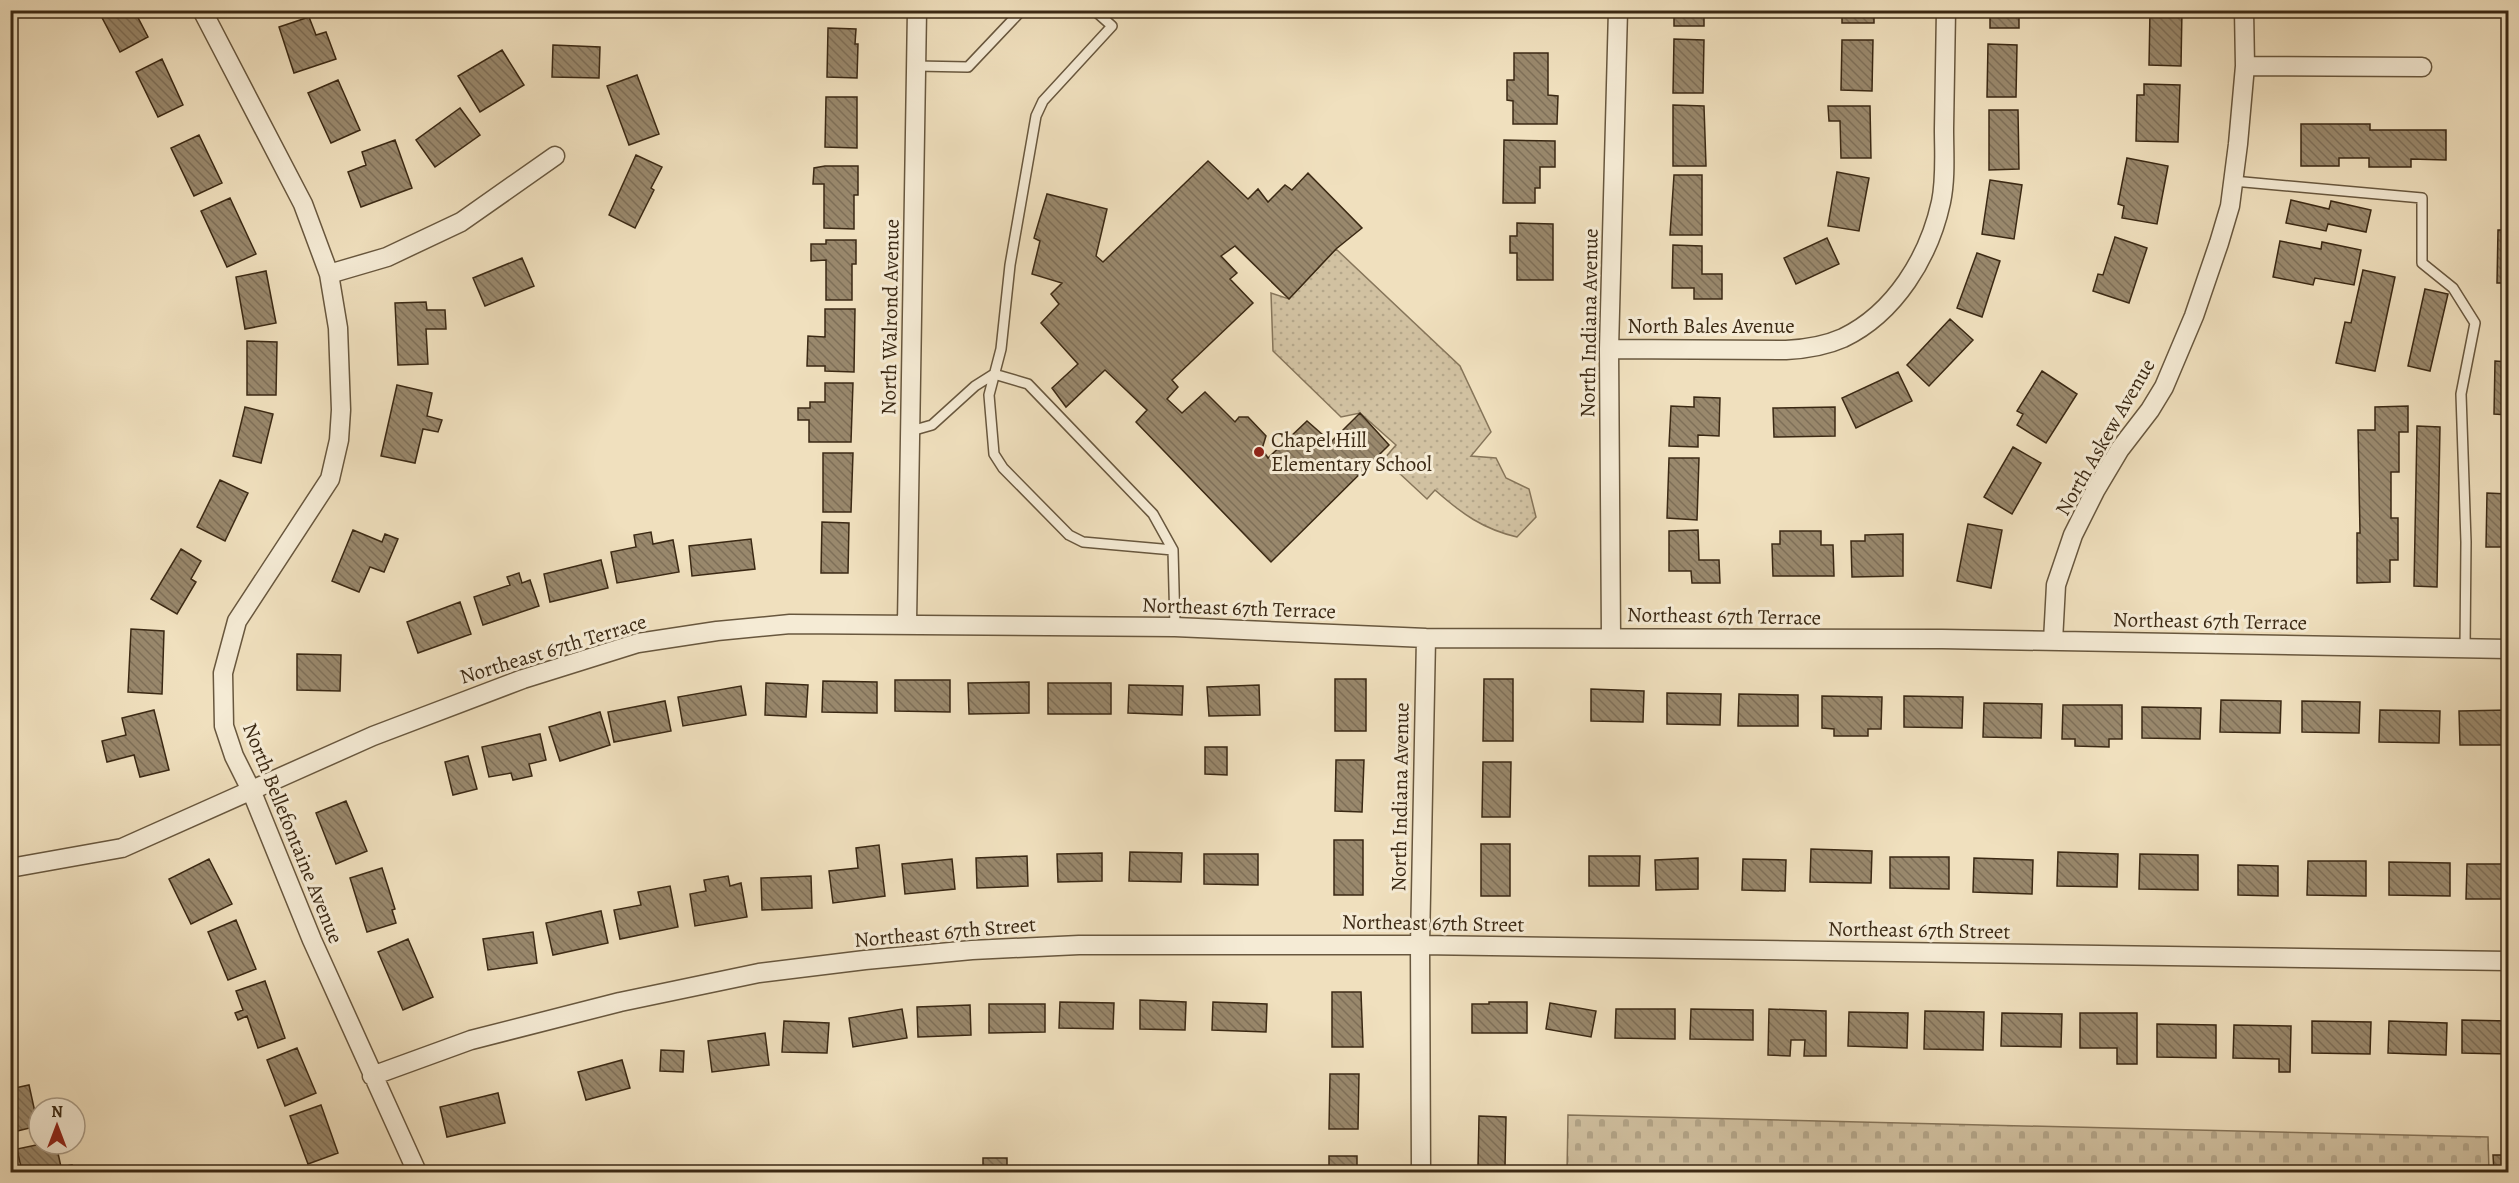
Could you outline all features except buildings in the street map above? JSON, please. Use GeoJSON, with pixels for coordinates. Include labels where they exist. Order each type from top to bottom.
{"type":"FeatureCollection","features":[{"type":"Feature","properties":{"kind":"street","name":"North Bellefontaine Avenue"},"geometry":{"type":"LineString","coordinates":[[202,10],[303,204],[328,274],[338,328],[341,410],[339,440],[330,479],[237,621],[224,674],[224,726],[234,756],[251,790],[312,940],[417,1173]]}},
{"type":"Feature","properties":{"kind":"street","name":"North Walrond Avenue"},"geometry":{"type":"LineString","coordinates":[[907,623],[917,10]]}},
{"type":"Feature","properties":{"kind":"street","name":"North Indiana Avenue"},"geometry":{"type":"LineString","coordinates":[[1611,637],[1609,349],[1618,10]]}},
{"type":"Feature","properties":{"kind":"street","name":"North Bales Avenue"},"geometry":{"type":"LineString","coordinates":[[1609,349],[1786,350],[1815,348],[1842,338],[1867,324],[1888,305],[1921,257],[1933,230],[1941,201],[1945,171],[1946,10]]}},
{"type":"Feature","properties":{"kind":"street","name":"North Askew Avenue"},"geometry":{"type":"LineString","coordinates":[[2053,641],[2056,585],[2073,535],[2095,490],[2120,449],[2150,410],[2164,387],[2194,316],[2219,243],[2230,206],[2233,181],[2245,66],[2244,10]]}},
{"type":"Feature","properties":{"kind":"street"},"geometry":{"type":"LineString","coordinates":[[2245,66],[2422,66]]}},
{"type":"Feature","properties":{"kind":"street"},"geometry":{"type":"LineString","coordinates":[[328,274],[387,257],[461,222],[555,156]]}},
{"type":"Feature","properties":{"kind":"street","name":"Northeast 67th Terrace"},"geometry":{"type":"LineString","coordinates":[[10,868],[122,848],[447,706],[523,679],[638,643],[717,631],[790,624],[907,623],[1175,627],[1426,638],[1611,637],[2053,641],[2508,649]]}},
{"type":"Feature","properties":{"kind":"street","name":"North Indiana Avenue"},"geometry":{"type":"LineString","coordinates":[[1421,1173],[1420,945],[1426,638]]}},
{"type":"Feature","properties":{"kind":"street","name":"Northeast 67th Street"},"geometry":{"type":"LineString","coordinates":[[372,1076],[471,1040],[620,1002],[771,971],[972,950],[1079,945],[1420,945],[2508,961]]}},
{"type":"Feature","properties":{"kind":"lane"},"geometry":{"type":"LineString","coordinates":[[916,66],[968,67],[1022,10]]}},
{"type":"Feature","properties":{"kind":"lane"},"geometry":{"type":"LineString","coordinates":[[1094,10],[1112,26],[1043,100],[1036,116],[1010,265],[1001,349],[989,395],[994,454],[1003,468],[1069,536],[1083,542],[1173,550]]}},
{"type":"Feature","properties":{"kind":"lane"},"geometry":{"type":"LineString","coordinates":[[2233,181],[2422,198],[2422,263],[2453,288],[2475,323],[2461,394],[2466,542],[2465,648]]}},
{"type":"Feature","properties":{"kind":"lane"},"geometry":{"type":"LineString","coordinates":[[911,431],[932,425],[975,386],[994,374],[1028,384],[1153,514],[1173,550],[1175,627]]}},
{"type":"Feature","properties":{"kind":"green space"},"geometry":{"type":"Polygon","coordinates":[[[1336,249],[1460,366],[1491,432],[1471,456],[1496,458],[1506,478],[1529,489],[1536,517],[1517,537],[1473,520],[1435,490],[1427,499],[1384,459],[1396,445],[1360,413],[1341,417],[1273,351],[1271,293],[1289,299],[1336,249]]]}},
{"type":"Feature","properties":{"kind":"green space"},"geometry":{"type":"Polygon","coordinates":[[[1568,1115],[2488,1137],[2489,1172],[1567,1172],[1568,1115]]]}},
{"type":"Feature","properties":{"kind":"place","name":"Chapel Hill Elementary School"},"geometry":{"type":"Point","coordinates":[1259,452]}}]}
